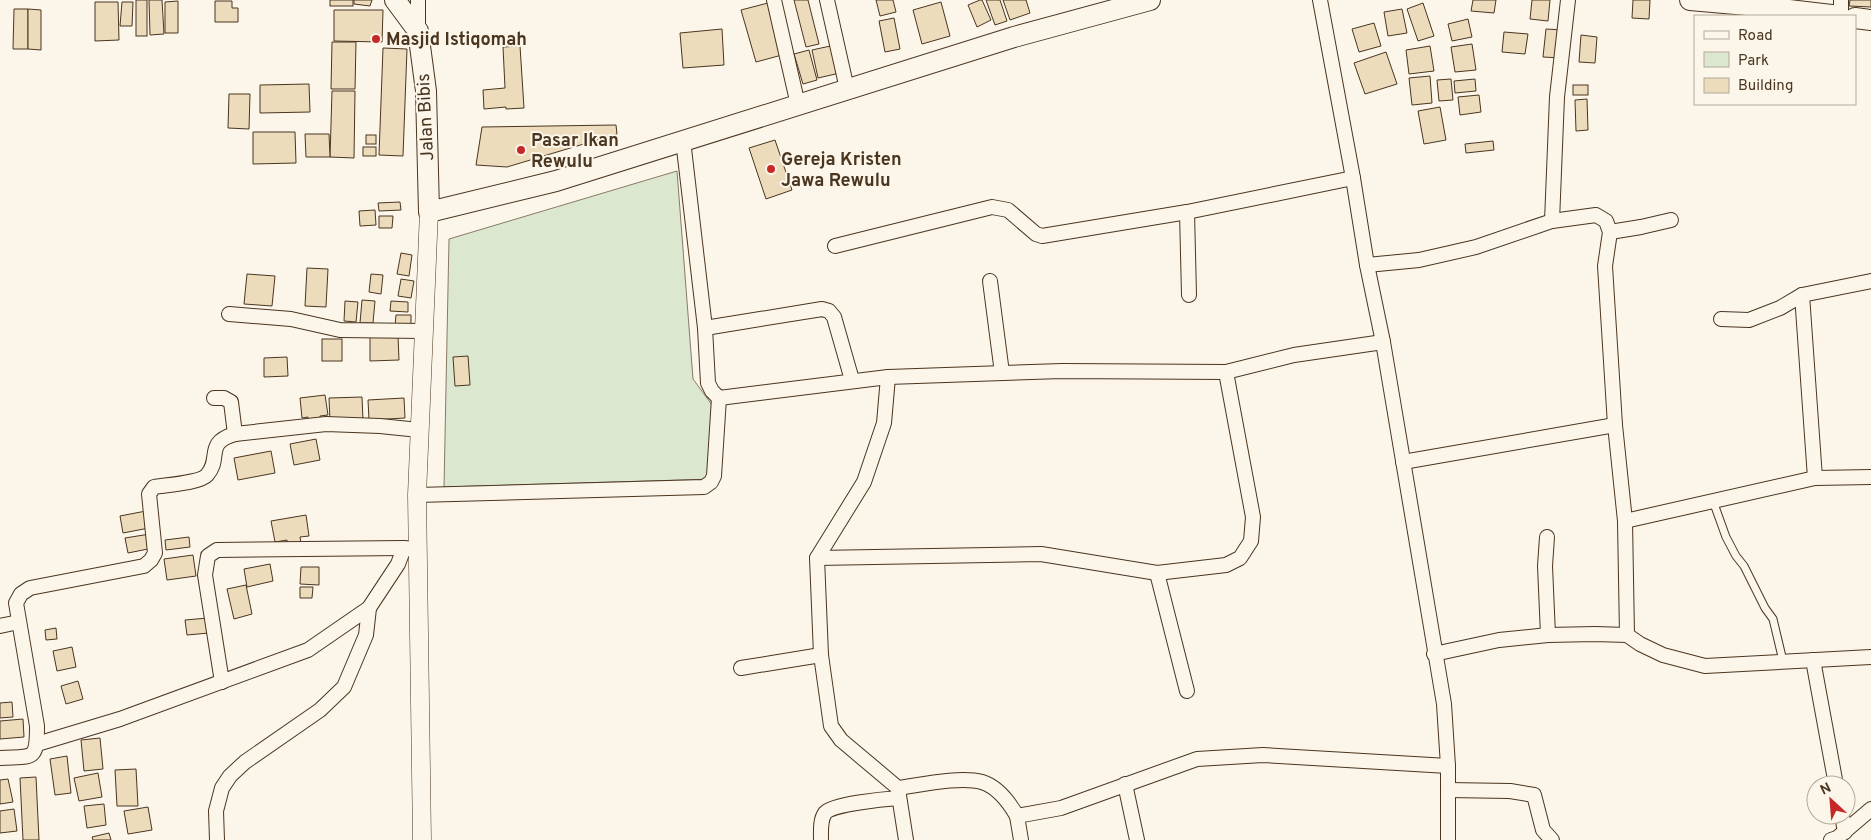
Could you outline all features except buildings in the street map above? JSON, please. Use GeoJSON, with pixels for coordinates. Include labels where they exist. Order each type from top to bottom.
{"type":"FeatureCollection","features":[{"type":"Feature","properties":{"kind":"main road","name":"Jalan Bibis"},"geometry":{"type":"LineString","coordinates":[[395,0],[418,31],[426,92],[429,212]]}},
{"type":"Feature","properties":{"kind":"main road"},"geometry":{"type":"LineString","coordinates":[[1690,0],[1721,9],[1747,2],[1827,15]]}},
{"type":"Feature","properties":{"kind":"main road"},"geometry":{"type":"LineString","coordinates":[[429,212],[556,181],[1014,37],[1146,1]]}},
{"type":"Feature","properties":{"kind":"main road"},"geometry":{"type":"LineString","coordinates":[[1856,18],[1871,20]]}},
{"type":"Feature","properties":{"kind":"street"},"geometry":{"type":"LineString","coordinates":[[418,0],[418,31]]}},
{"type":"Feature","properties":{"kind":"street"},"geometry":{"type":"LineString","coordinates":[[774,0],[798,105]]}},
{"type":"Feature","properties":{"kind":"street"},"geometry":{"type":"LineString","coordinates":[[827,0],[847,89]]}},
{"type":"Feature","properties":{"kind":"street"},"geometry":{"type":"LineString","coordinates":[[1320,0],[1367,265],[1383,342],[1434,654],[1444,704],[1448,766],[1448,840]]}},
{"type":"Feature","properties":{"kind":"street"},"geometry":{"type":"LineString","coordinates":[[1552,220],[1557,96],[1568,0]]}},
{"type":"Feature","properties":{"kind":"street"},"geometry":{"type":"LineString","coordinates":[[1833,15],[1840,0]]}},
{"type":"Feature","properties":{"kind":"street"},"geometry":{"type":"LineString","coordinates":[[417,495],[704,487],[711,482],[714,476],[719,398],[712,391],[708,383],[705,328],[683,140]]}},
{"type":"Feature","properties":{"kind":"street"},"geometry":{"type":"LineString","coordinates":[[835,246],[992,207],[1008,210],[1036,234],[1042,236],[1188,212],[1353,178]]}},
{"type":"Feature","properties":{"kind":"street"},"geometry":{"type":"LineString","coordinates":[[422,840],[411,549],[417,495],[429,212]]}},
{"type":"Feature","properties":{"kind":"street"},"geometry":{"type":"LineString","coordinates":[[1188,212],[1189,295]]}},
{"type":"Feature","properties":{"kind":"street"},"geometry":{"type":"LineString","coordinates":[[1367,265],[1419,260],[1476,248],[1552,220],[1596,215],[1606,221],[1610,232],[1605,266],[1615,425],[1626,521],[1627,635]]}},
{"type":"Feature","properties":{"kind":"street"},"geometry":{"type":"LineString","coordinates":[[1610,232],[1671,220]]}},
{"type":"Feature","properties":{"kind":"street"},"geometry":{"type":"LineString","coordinates":[[990,281],[1002,373]]}},
{"type":"Feature","properties":{"kind":"street"},"geometry":{"type":"LineString","coordinates":[[1721,319],[1749,320],[1780,308],[1802,294],[1871,281]]}},
{"type":"Feature","properties":{"kind":"street"},"geometry":{"type":"LineString","coordinates":[[1802,294],[1815,478]]}},
{"type":"Feature","properties":{"kind":"street"},"geometry":{"type":"LineString","coordinates":[[705,328],[822,309],[829,311],[834,317],[852,380]]}},
{"type":"Feature","properties":{"kind":"street"},"geometry":{"type":"LineString","coordinates":[[229,314],[291,319],[340,330],[423,331]]}},
{"type":"Feature","properties":{"kind":"street"},"geometry":{"type":"LineString","coordinates":[[719,398],[888,377],[1062,371],[1226,372],[1294,355],[1383,342]]}},
{"type":"Feature","properties":{"kind":"street"},"geometry":{"type":"LineString","coordinates":[[817,558],[1041,554],[1157,573],[1226,565],[1240,558],[1251,541],[1253,516],[1226,372]]}},
{"type":"Feature","properties":{"kind":"street"},"geometry":{"type":"LineString","coordinates":[[888,377],[884,423],[864,482],[817,558],[821,655],[831,726],[841,740],[898,793],[906,840]]}},
{"type":"Feature","properties":{"kind":"street"},"geometry":{"type":"LineString","coordinates":[[214,398],[224,398],[231,402],[235,434]]}},
{"type":"Feature","properties":{"kind":"street"},"geometry":{"type":"LineString","coordinates":[[0,758],[30,756],[36,751],[37,744],[37,726],[16,603],[21,594],[30,588],[144,566],[155,553],[148,494],[150,490],[154,487],[199,480],[207,476],[217,443],[225,437],[235,434],[326,424],[419,430]]}},
{"type":"Feature","properties":{"kind":"street"},"geometry":{"type":"LineString","coordinates":[[1403,462],[1615,425]]}},
{"type":"Feature","properties":{"kind":"street"},"geometry":{"type":"LineString","coordinates":[[1626,521],[1815,478],[1871,477]]}},
{"type":"Feature","properties":{"kind":"street"},"geometry":{"type":"LineString","coordinates":[[1547,537],[1545,566],[1548,635]]}},
{"type":"Feature","properties":{"kind":"street"},"geometry":{"type":"LineString","coordinates":[[37,744],[120,719],[308,650],[369,608],[398,564],[411,549]]}},
{"type":"Feature","properties":{"kind":"street"},"geometry":{"type":"LineString","coordinates":[[222,682],[205,575],[208,556],[217,550],[411,549]]}},
{"type":"Feature","properties":{"kind":"street"},"geometry":{"type":"LineString","coordinates":[[1157,573],[1187,691]]}},
{"type":"Feature","properties":{"kind":"street"},"geometry":{"type":"LineString","coordinates":[[217,840],[216,811],[222,788],[230,776],[245,762],[320,710],[344,686],[366,635],[369,608]]}},
{"type":"Feature","properties":{"kind":"street"},"geometry":{"type":"LineString","coordinates":[[0,626],[19,622]]}},
{"type":"Feature","properties":{"kind":"street"},"geometry":{"type":"LineString","coordinates":[[1434,654],[1499,640],[1548,635],[1627,635],[1640,644],[1663,654],[1705,666],[1871,657]]}},
{"type":"Feature","properties":{"kind":"street"},"geometry":{"type":"LineString","coordinates":[[741,668],[821,655]]}},
{"type":"Feature","properties":{"kind":"street"},"geometry":{"type":"LineString","coordinates":[[1814,660],[1834,775]]}},
{"type":"Feature","properties":{"kind":"street"},"geometry":{"type":"LineString","coordinates":[[1017,816],[1061,808],[1197,759],[1263,755],[1448,766]]}},
{"type":"Feature","properties":{"kind":"street"},"geometry":{"type":"LineString","coordinates":[[821,840],[824,814],[829,810],[868,802],[950,780],[982,782],[999,792],[1010,804],[1017,816],[1021,840]]}},
{"type":"Feature","properties":{"kind":"street"},"geometry":{"type":"LineString","coordinates":[[1124,784],[1137,840]]}},
{"type":"Feature","properties":{"kind":"street"},"geometry":{"type":"LineString","coordinates":[[1448,790],[1517,792],[1534,795],[1543,830],[1552,840]]}},
{"type":"Feature","properties":{"kind":"street"},"geometry":{"type":"LineString","coordinates":[[1838,838],[1871,809]]}},
{"type":"Feature","properties":{"kind":"street"},"geometry":{"type":"LineString","coordinates":[[1838,838],[1840,825]]}},
{"type":"Feature","properties":{"kind":"lane"},"geometry":{"type":"LineString","coordinates":[[1713,501],[1729,543],[1773,619],[1783,661]]}},
{"type":"Feature","properties":{"kind":"green space"},"geometry":{"type":"Polygon","coordinates":[[[677,171],[693,379],[715,409],[715,479],[444,487],[449,239],[677,171]]]}},
{"type":"Feature","properties":{"kind":"place","name":"Masjid Istiqomah"},"geometry":{"type":"Point","coordinates":[376,39]}},
{"type":"Feature","properties":{"kind":"place","name":"Pasar Ikan Rewulu"},"geometry":{"type":"Point","coordinates":[521,150]}},
{"type":"Feature","properties":{"kind":"place","name":"Gereja Kristen Jawa Rewulu"},"geometry":{"type":"Point","coordinates":[771,169]}}]}
